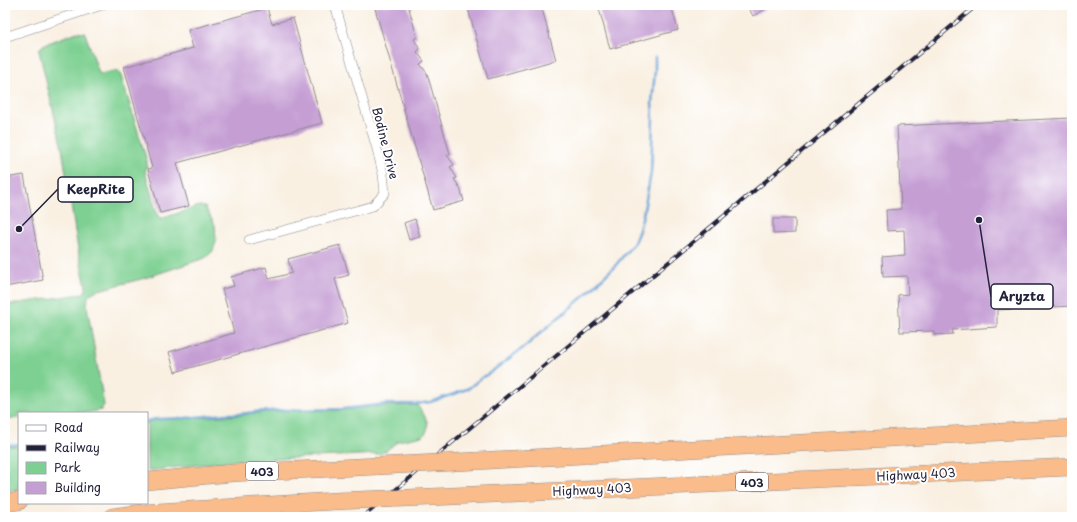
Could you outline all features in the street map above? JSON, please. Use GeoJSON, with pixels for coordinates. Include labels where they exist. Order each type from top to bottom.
{"type":"FeatureCollection","features":[{"type":"Feature","properties":{"kind":"highway","name":"403"},"geometry":{"type":"LineString","coordinates":[[148,482],[232,473],[1072,428]]}},
{"type":"Feature","properties":{"kind":"highway","name":"Highway 403"},"geometry":{"type":"LineString","coordinates":[[112,517],[141,512],[335,501],[1072,467]]}},
{"type":"Feature","properties":{"kind":"highway"},"geometry":{"type":"LineString","coordinates":[[5,503],[18,501]]}},
{"type":"Feature","properties":{"kind":"street"},"geometry":{"type":"LineString","coordinates":[[5,37],[102,5]]}},
{"type":"Feature","properties":{"kind":"street","name":"Bodine Drive"},"geometry":{"type":"LineString","coordinates":[[249,240],[373,206],[385,193],[383,174],[377,149],[335,5]]}},
{"type":"Feature","properties":{"kind":"green space"},"geometry":{"type":"Polygon","coordinates":[[[77,32],[85,33],[99,73],[118,71],[121,76],[147,161],[145,171],[157,214],[160,218],[163,218],[199,206],[205,207],[215,225],[216,241],[213,251],[205,258],[145,278],[95,291],[88,296],[87,306],[104,405],[101,410],[91,412],[18,412],[18,418],[5,420],[5,305],[82,294],[86,290],[79,256],[62,148],[39,51],[43,45],[77,32]]]}},
{"type":"Feature","properties":{"kind":"green space"},"geometry":{"type":"Polygon","coordinates":[[[417,405],[427,423],[428,427],[426,433],[423,436],[398,441],[380,454],[229,461],[148,471],[148,422],[290,410],[341,410],[377,406],[417,405]]]}},
{"type":"Feature","properties":{"kind":"green space"},"geometry":{"type":"Polygon","coordinates":[[[18,445],[18,489],[5,491],[5,446],[18,445]]]}},
{"type":"Feature","properties":{"kind":"building"},"geometry":{"type":"Polygon","coordinates":[[[374,5],[408,5],[417,37],[414,39],[420,49],[417,52],[424,61],[420,64],[427,73],[450,154],[447,155],[454,165],[450,167],[457,178],[454,179],[460,188],[464,201],[433,210],[374,5]]]}},
{"type":"Feature","properties":{"kind":"building"},"geometry":{"type":"Polygon","coordinates":[[[467,5],[541,5],[556,60],[488,79],[467,5]]]}},
{"type":"Feature","properties":{"kind":"building"},"geometry":{"type":"Polygon","coordinates":[[[598,5],[671,5],[678,30],[610,49],[598,5]]]}},
{"type":"Feature","properties":{"kind":"building"},"geometry":{"type":"Polygon","coordinates":[[[747,5],[773,5],[753,16],[747,5]]]}},
{"type":"Feature","properties":{"kind":"building"},"geometry":{"type":"Polygon","coordinates":[[[267,8],[272,24],[293,18],[322,123],[177,163],[189,206],[160,213],[148,169],[152,168],[124,67],[193,48],[188,30],[267,8]]]}},
{"type":"Feature","properties":{"kind":"building"},"geometry":{"type":"Polygon","coordinates":[[[1072,118],[1072,306],[997,310],[997,327],[952,330],[953,334],[934,335],[934,331],[900,332],[898,295],[908,294],[907,276],[883,277],[882,257],[905,255],[904,230],[887,231],[886,210],[901,209],[897,126],[1072,118]]]}},
{"type":"Feature","properties":{"kind":"building"},"geometry":{"type":"Polygon","coordinates":[[[24,175],[43,280],[5,287],[5,178],[24,175]]]}},
{"type":"Feature","properties":{"kind":"building"},"geometry":{"type":"Polygon","coordinates":[[[415,219],[420,237],[409,240],[404,223],[415,219]]]}},
{"type":"Feature","properties":{"kind":"building"},"geometry":{"type":"Polygon","coordinates":[[[773,219],[795,219],[795,233],[773,234],[773,219]]]}},
{"type":"Feature","properties":{"kind":"building"},"geometry":{"type":"Polygon","coordinates":[[[340,245],[349,275],[335,279],[348,323],[175,372],[169,352],[234,333],[222,289],[234,286],[231,277],[266,267],[269,279],[292,273],[288,259],[340,245]]]}},
{"type":"Feature","properties":{"kind":"waterway"},"geometry":{"type":"LineString","coordinates":[[148,421],[284,410],[342,409],[386,404],[416,404],[430,402],[469,388],[527,345],[584,296],[615,266],[634,243],[643,215],[651,173],[653,118],[652,103],[655,57]]}},
{"type":"Feature","properties":{"kind":"waterway"},"geometry":{"type":"LineString","coordinates":[[5,445],[18,444]]}},
{"type":"Feature","properties":{"kind":"railway"},"geometry":{"type":"LineString","coordinates":[[363,517],[977,5]]}},
{"type":"Feature","properties":{"kind":"place","name":"Aryzta"},"geometry":{"type":"Point","coordinates":[979,220]}},
{"type":"Feature","properties":{"kind":"place","name":"KeepRite"},"geometry":{"type":"Point","coordinates":[19,229]}}]}
